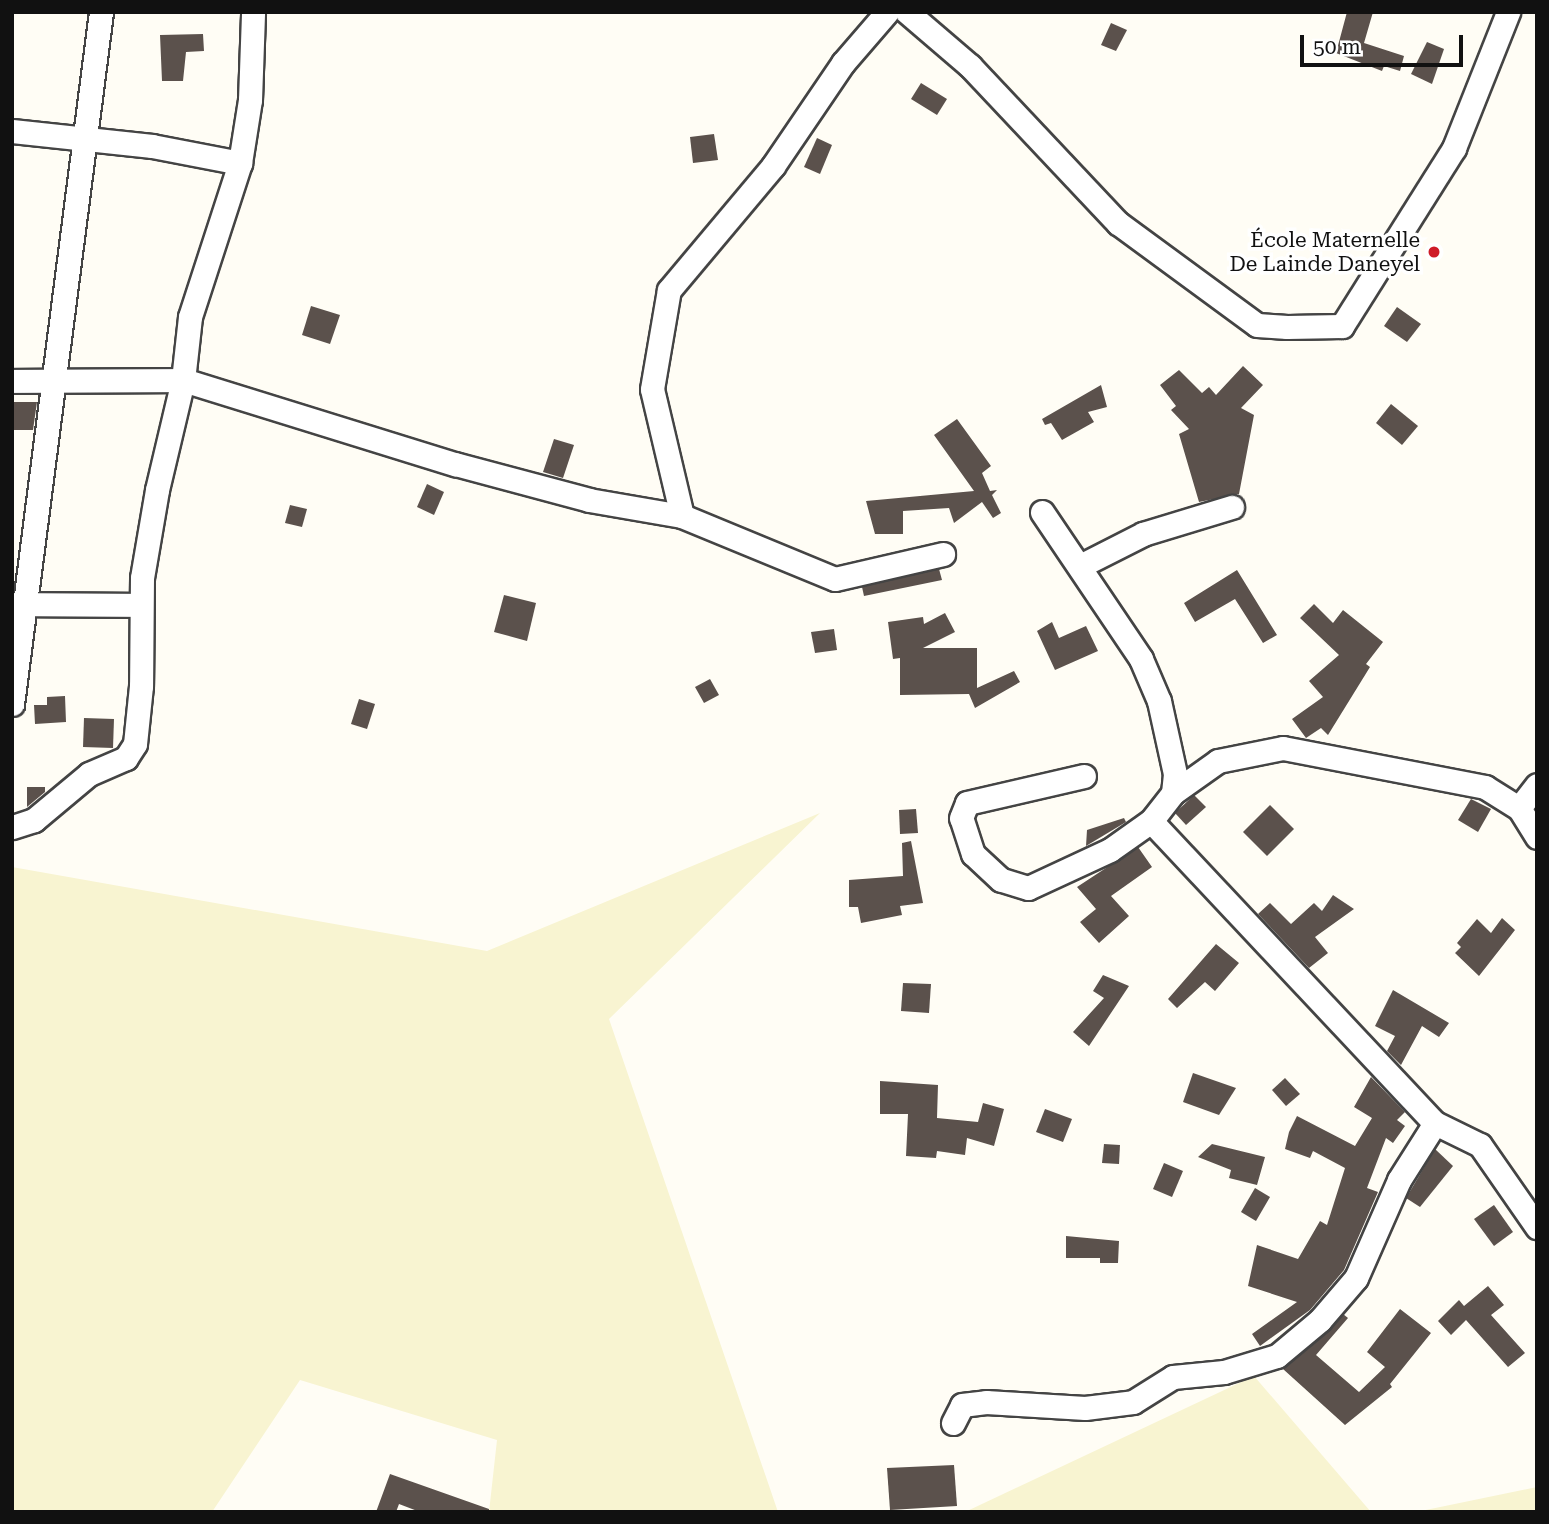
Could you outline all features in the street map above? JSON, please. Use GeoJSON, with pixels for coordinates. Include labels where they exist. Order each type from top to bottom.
{"type":"FeatureCollection","features":[{"type":"Feature","properties":{"kind":"street"},"geometry":{"type":"LineString","coordinates":[[12,704],[19,604],[54,379],[101,12]]}},
{"type":"Feature","properties":{"kind":"street"},"geometry":{"type":"LineString","coordinates":[[12,827],[34,820],[89,774],[126,758],[135,744],[141,686],[141,605],[157,490],[183,380],[190,317],[240,163],[250,100],[253,12]]}},
{"type":"Feature","properties":{"kind":"street"},"geometry":{"type":"LineString","coordinates":[[682,516],[652,390],[659,330],[669,290],[773,166],[843,63],[887,12]]}},
{"type":"Feature","properties":{"kind":"street"},"geometry":{"type":"LineString","coordinates":[[907,12],[971,66],[1118,223],[1258,325],[1287,327],[1342,326],[1454,148],[1507,12]]}},
{"type":"Feature","properties":{"kind":"street"},"geometry":{"type":"LineString","coordinates":[[12,131],[85,138],[240,163]]}},
{"type":"Feature","properties":{"kind":"street"},"geometry":{"type":"LineString","coordinates":[[12,381],[183,380],[455,464],[589,500],[682,516],[835,579],[943,554]]}},
{"type":"Feature","properties":{"kind":"street"},"geometry":{"type":"LineString","coordinates":[[1080,566],[1143,534],[1232,507]]}},
{"type":"Feature","properties":{"kind":"street"},"geometry":{"type":"LineString","coordinates":[[1042,512],[1141,659],[1159,701],[1175,774],[1173,793]]}},
{"type":"Feature","properties":{"kind":"street"},"geometry":{"type":"LineString","coordinates":[[19,604],[141,605]]}},
{"type":"Feature","properties":{"kind":"street"},"geometry":{"type":"LineString","coordinates":[[1084,776],[967,803],[961,818],[973,854],[1001,880],[1028,888],[1110,850],[1151,821],[1173,793],[1218,761],[1283,748],[1485,787],[1519,808],[1537,836]]}},
{"type":"Feature","properties":{"kind":"street"},"geometry":{"type":"LineString","coordinates":[[1519,808],[1537,785]]}},
{"type":"Feature","properties":{"kind":"street"},"geometry":{"type":"LineString","coordinates":[[1151,821],[1435,1123],[1480,1145],[1537,1227]]}},
{"type":"Feature","properties":{"kind":"street"},"geometry":{"type":"LineString","coordinates":[[953,1423],[962,1405],[986,1402],[1085,1408],[1133,1402],[1173,1377],[1223,1372],[1277,1356],[1321,1320],[1356,1278],[1399,1180],[1435,1123]]}},
{"type":"Feature","properties":{"kind":"shaded area"},"geometry":{"type":"Polygon","coordinates":[[[820,813],[609,1019],[778,1512],[489,1512],[497,1440],[300,1380],[212,1512],[12,1512],[12,867],[487,951],[820,813]]]}},
{"type":"Feature","properties":{"kind":"shaded area"},"geometry":{"type":"Polygon","coordinates":[[[1254,1376],[1371,1512],[965,1512],[1254,1376]]]}},
{"type":"Feature","properties":{"kind":"shaded area"},"geometry":{"type":"Polygon","coordinates":[[[1537,1487],[1537,1512],[1416,1512],[1537,1487]]]}},
{"type":"Feature","properties":{"kind":"building"},"geometry":{"type":"Polygon","coordinates":[[[1347,12],[1373,12],[1364,43],[1404,56],[1400,71],[1384,66],[1382,71],[1336,53],[1347,12]]]}},
{"type":"Feature","properties":{"kind":"building"},"geometry":{"type":"Polygon","coordinates":[[[1111,23],[1127,30],[1116,51],[1101,45],[1111,23]]]}},
{"type":"Feature","properties":{"kind":"building"},"geometry":{"type":"Polygon","coordinates":[[[203,34],[204,51],[186,52],[183,81],[162,81],[160,35],[203,34]]]}},
{"type":"Feature","properties":{"kind":"building"},"geometry":{"type":"Polygon","coordinates":[[[1427,42],[1444,49],[1432,84],[1411,74],[1427,42]]]}},
{"type":"Feature","properties":{"kind":"building"},"geometry":{"type":"Polygon","coordinates":[[[921,83],[947,99],[937,115],[911,99],[921,83]]]}},
{"type":"Feature","properties":{"kind":"building"},"geometry":{"type":"Polygon","coordinates":[[[714,134],[718,160],[693,163],[690,137],[714,134]]]}},
{"type":"Feature","properties":{"kind":"building"},"geometry":{"type":"Polygon","coordinates":[[[817,138],[832,145],[820,174],[804,167],[817,138]]]}},
{"type":"Feature","properties":{"kind":"building"},"geometry":{"type":"Polygon","coordinates":[[[311,306],[340,315],[330,344],[302,335],[311,306]]]}},
{"type":"Feature","properties":{"kind":"building"},"geometry":{"type":"Polygon","coordinates":[[[1397,307],[1421,324],[1407,342],[1384,326],[1397,307]]]}},
{"type":"Feature","properties":{"kind":"building"},"geometry":{"type":"Polygon","coordinates":[[[1243,366],[1263,385],[1241,408],[1254,415],[1239,494],[1199,502],[1179,434],[1189,429],[1171,410],[1176,406],[1160,385],[1179,370],[1202,393],[1209,387],[1216,395],[1243,366]]]}},
{"type":"Feature","properties":{"kind":"building"},"geometry":{"type":"Polygon","coordinates":[[[1101,385],[1107,407],[1088,412],[1094,422],[1062,440],[1051,423],[1045,425],[1042,419],[1101,385]]]}},
{"type":"Feature","properties":{"kind":"building"},"geometry":{"type":"Polygon","coordinates":[[[12,402],[37,402],[33,430],[12,430],[12,402]]]}},
{"type":"Feature","properties":{"kind":"building"},"geometry":{"type":"Polygon","coordinates":[[[1391,404],[1418,426],[1402,445],[1376,423],[1391,404]]]}},
{"type":"Feature","properties":{"kind":"building"},"geometry":{"type":"Polygon","coordinates":[[[957,419],[991,466],[982,473],[990,491],[997,490],[992,495],[1001,513],[993,518],[982,502],[954,523],[949,508],[903,511],[903,534],[875,534],[866,501],[974,491],[934,435],[957,419]]]}},
{"type":"Feature","properties":{"kind":"building"},"geometry":{"type":"Polygon","coordinates":[[[554,439],[574,445],[563,478],[543,472],[554,439]]]}},
{"type":"Feature","properties":{"kind":"building"},"geometry":{"type":"Polygon","coordinates":[[[427,484],[444,492],[434,515],[417,507],[427,484]]]}},
{"type":"Feature","properties":{"kind":"building"},"geometry":{"type":"Polygon","coordinates":[[[290,505],[307,509],[302,527],[285,523],[290,505]]]}},
{"type":"Feature","properties":{"kind":"building"},"geometry":{"type":"Polygon","coordinates":[[[939,569],[942,580],[864,596],[862,587],[939,569]]]}},
{"type":"Feature","properties":{"kind":"building"},"geometry":{"type":"Polygon","coordinates":[[[1237,570],[1277,635],[1263,643],[1235,599],[1195,622],[1184,603],[1237,570]]]}},
{"type":"Feature","properties":{"kind":"building"},"geometry":{"type":"Polygon","coordinates":[[[504,595],[536,603],[527,641],[494,632],[504,595]]]}},
{"type":"Feature","properties":{"kind":"building"},"geometry":{"type":"Polygon","coordinates":[[[1314,604],[1333,623],[1343,610],[1383,642],[1366,664],[1370,667],[1328,735],[1321,728],[1306,738],[1292,719],[1323,697],[1309,681],[1339,655],[1300,618],[1314,604]]]}},
{"type":"Feature","properties":{"kind":"building"},"geometry":{"type":"Polygon","coordinates":[[[945,613],[955,632],[923,648],[977,648],[977,688],[1014,671],[1020,682],[975,708],[969,694],[900,695],[900,658],[893,659],[888,622],[923,617],[924,624],[945,613]]]}},
{"type":"Feature","properties":{"kind":"building"},"geometry":{"type":"Polygon","coordinates":[[[1052,622],[1059,638],[1086,626],[1098,651],[1055,670],[1037,631],[1052,622]]]}},
{"type":"Feature","properties":{"kind":"building"},"geometry":{"type":"Polygon","coordinates":[[[834,629],[837,650],[815,653],[811,632],[834,629]]]}},
{"type":"Feature","properties":{"kind":"building"},"geometry":{"type":"Polygon","coordinates":[[[710,679],[719,695],[704,703],[695,687],[710,679]]]}},
{"type":"Feature","properties":{"kind":"building"},"geometry":{"type":"Polygon","coordinates":[[[65,696],[66,722],[35,724],[34,705],[47,705],[47,697],[65,696]]]}},
{"type":"Feature","properties":{"kind":"building"},"geometry":{"type":"Polygon","coordinates":[[[359,699],[375,704],[367,729],[351,724],[359,699]]]}},
{"type":"Feature","properties":{"kind":"building"},"geometry":{"type":"Polygon","coordinates":[[[84,718],[114,719],[113,748],[83,747],[84,718]]]}},
{"type":"Feature","properties":{"kind":"building"},"geometry":{"type":"Polygon","coordinates":[[[27,787],[45,787],[45,792],[27,807],[27,787]]]}},
{"type":"Feature","properties":{"kind":"building"},"geometry":{"type":"Polygon","coordinates":[[[1194,795],[1206,807],[1186,825],[1175,813],[1194,795]]]}},
{"type":"Feature","properties":{"kind":"building"},"geometry":{"type":"Polygon","coordinates":[[[1471,799],[1491,809],[1478,832],[1458,820],[1471,799]]]}},
{"type":"Feature","properties":{"kind":"building"},"geometry":{"type":"Polygon","coordinates":[[[1270,805],[1294,829],[1267,856],[1243,832],[1270,805]]]}},
{"type":"Feature","properties":{"kind":"building"},"geometry":{"type":"Polygon","coordinates":[[[916,809],[918,833],[900,834],[899,810],[916,809]]]}},
{"type":"Feature","properties":{"kind":"building"},"geometry":{"type":"Polygon","coordinates":[[[1124,818],[1126,822],[1086,846],[1087,830],[1124,818]]]}},
{"type":"Feature","properties":{"kind":"building"},"geometry":{"type":"Polygon","coordinates":[[[911,841],[923,903],[900,906],[902,915],[861,923],[858,907],[849,907],[849,880],[903,876],[902,843],[911,841]]]}},
{"type":"Feature","properties":{"kind":"building"},"geometry":{"type":"Polygon","coordinates":[[[1138,847],[1152,867],[1111,896],[1129,916],[1099,943],[1080,922],[1096,909],[1077,887],[1138,847]]]}},
{"type":"Feature","properties":{"kind":"building"},"geometry":{"type":"Polygon","coordinates":[[[1333,895],[1354,909],[1315,937],[1328,953],[1309,968],[1258,914],[1270,903],[1291,924],[1314,903],[1322,911],[1333,895]]]}},
{"type":"Feature","properties":{"kind":"building"},"geometry":{"type":"Polygon","coordinates":[[[1502,918],[1515,930],[1479,976],[1455,953],[1461,947],[1457,943],[1477,919],[1491,933],[1502,918]]]}},
{"type":"Feature","properties":{"kind":"building"},"geometry":{"type":"Polygon","coordinates":[[[1216,944],[1239,963],[1215,991],[1205,982],[1177,1008],[1168,999],[1216,944]]]}},
{"type":"Feature","properties":{"kind":"building"},"geometry":{"type":"Polygon","coordinates":[[[1103,975],[1129,986],[1089,1046],[1073,1032],[1104,998],[1093,991],[1103,975]]]}},
{"type":"Feature","properties":{"kind":"building"},"geometry":{"type":"Polygon","coordinates":[[[903,983],[931,984],[929,1013],[901,1011],[903,983]]]}},
{"type":"Feature","properties":{"kind":"building"},"geometry":{"type":"Polygon","coordinates":[[[1393,990],[1449,1023],[1439,1037],[1422,1026],[1401,1065],[1387,1051],[1395,1036],[1375,1026],[1393,990]]]}},
{"type":"Feature","properties":{"kind":"building"},"geometry":{"type":"Polygon","coordinates":[[[1193,1073],[1236,1088],[1219,1115],[1183,1102],[1193,1073]]]}},
{"type":"Feature","properties":{"kind":"building"},"geometry":{"type":"Polygon","coordinates":[[[1371,1077],[1405,1112],[1397,1120],[1405,1126],[1393,1143],[1386,1138],[1367,1188],[1378,1192],[1344,1270],[1310,1310],[1260,1346],[1252,1334],[1297,1302],[1248,1286],[1257,1245],[1298,1259],[1320,1221],[1327,1225],[1345,1168],[1313,1151],[1310,1158],[1285,1149],[1289,1132],[1297,1116],[1355,1146],[1372,1118],[1354,1107],[1371,1077]]]}},
{"type":"Feature","properties":{"kind":"building"},"geometry":{"type":"Polygon","coordinates":[[[1285,1078],[1300,1094],[1286,1106],[1272,1090],[1285,1078]]]}},
{"type":"Feature","properties":{"kind":"building"},"geometry":{"type":"Polygon","coordinates":[[[880,1081],[938,1085],[937,1118],[978,1122],[983,1103],[1004,1109],[994,1146],[967,1138],[965,1155],[937,1151],[936,1158],[906,1156],[908,1114],[880,1114],[880,1081]]]}},
{"type":"Feature","properties":{"kind":"building"},"geometry":{"type":"Polygon","coordinates":[[[1045,1109],[1072,1119],[1063,1142],[1036,1132],[1045,1109]]]}},
{"type":"Feature","properties":{"kind":"building"},"geometry":{"type":"Polygon","coordinates":[[[1104,1144],[1120,1145],[1119,1164],[1102,1163],[1104,1144]]]}},
{"type":"Feature","properties":{"kind":"building"},"geometry":{"type":"Polygon","coordinates":[[[1212,1144],[1265,1157],[1257,1185],[1229,1178],[1231,1170],[1198,1157],[1212,1144]]]}},
{"type":"Feature","properties":{"kind":"building"},"geometry":{"type":"Polygon","coordinates":[[[1435,1149],[1453,1166],[1420,1207],[1406,1198],[1435,1149]]]}},
{"type":"Feature","properties":{"kind":"building"},"geometry":{"type":"Polygon","coordinates":[[[1164,1163],[1183,1171],[1172,1197],[1153,1189],[1164,1163]]]}},
{"type":"Feature","properties":{"kind":"building"},"geometry":{"type":"Polygon","coordinates":[[[1255,1188],[1270,1197],[1256,1221],[1241,1212],[1255,1188]]]}},
{"type":"Feature","properties":{"kind":"building"},"geometry":{"type":"Polygon","coordinates":[[[1494,1205],[1513,1232],[1494,1246],[1474,1219],[1494,1205]]]}},
{"type":"Feature","properties":{"kind":"building"},"geometry":{"type":"Polygon","coordinates":[[[1066,1236],[1119,1241],[1118,1263],[1100,1263],[1100,1258],[1066,1258],[1066,1236]]]}},
{"type":"Feature","properties":{"kind":"building"},"geometry":{"type":"Polygon","coordinates":[[[1488,1286],[1504,1305],[1491,1315],[1525,1353],[1508,1367],[1466,1320],[1451,1335],[1438,1321],[1459,1300],[1464,1306],[1488,1286]]]}},
{"type":"Feature","properties":{"kind":"building"},"geometry":{"type":"Polygon","coordinates":[[[1400,1309],[1431,1333],[1390,1384],[1392,1387],[1345,1425],[1283,1369],[1343,1314],[1348,1318],[1316,1355],[1359,1392],[1385,1367],[1367,1352],[1400,1309]]]}},
{"type":"Feature","properties":{"kind":"building"},"geometry":{"type":"Polygon","coordinates":[[[954,1465],[957,1506],[890,1510],[887,1468],[954,1465]]]}},
{"type":"Feature","properties":{"kind":"building"},"geometry":{"type":"Polygon","coordinates":[[[390,1474],[489,1509],[489,1512],[420,1512],[399,1504],[396,1512],[376,1512],[390,1474]]]}},
{"type":"Feature","properties":{"kind":"place","name":"École Maternelle De Lainde Daneyel"},"geometry":{"type":"Point","coordinates":[1434,252]}}]}
